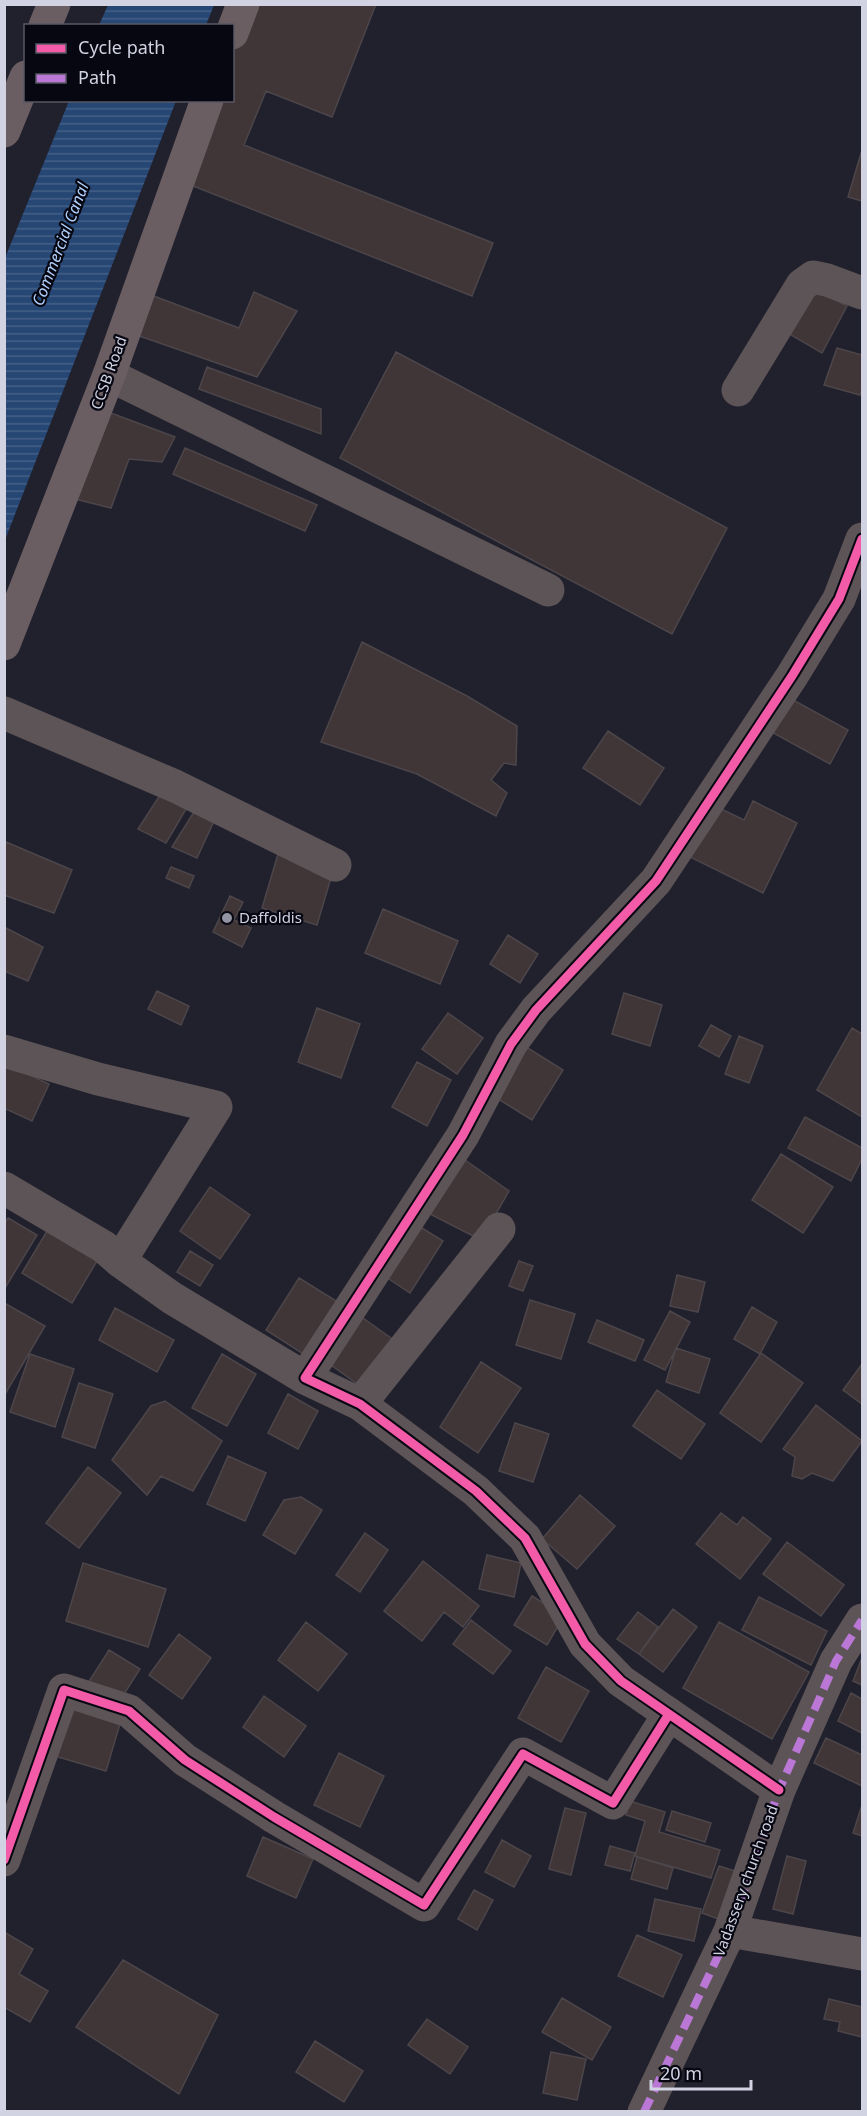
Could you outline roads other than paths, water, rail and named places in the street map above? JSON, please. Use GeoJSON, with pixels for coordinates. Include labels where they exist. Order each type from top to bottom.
{"type":"FeatureCollection","features":[{"type":"Feature","properties":{"kind":"main road"},"geometry":{"type":"LineString","coordinates":[[46,24],[54,4]]}},
{"type":"Feature","properties":{"kind":"main road"},"geometry":{"type":"LineString","coordinates":[[234,28],[243,4]]}},
{"type":"Feature","properties":{"kind":"main road"},"geometry":{"type":"LineString","coordinates":[[4,131],[24,82]]}},
{"type":"Feature","properties":{"kind":"main road","name":"CCSB Road"},"geometry":{"type":"LineString","coordinates":[[4,644],[110,375],[206,102]]}},
{"type":"Feature","properties":{"kind":"street"},"geometry":{"type":"LineString","coordinates":[[738,390],[802,285],[813,277],[862,293]]}},
{"type":"Feature","properties":{"kind":"street"},"geometry":{"type":"LineString","coordinates":[[110,375],[548,590]]}},
{"type":"Feature","properties":{"kind":"street"},"geometry":{"type":"LineString","coordinates":[[305,1378],[463,1135],[511,1044],[536,1011],[656,881],[792,676],[839,599],[861,548]]}},
{"type":"Feature","properties":{"kind":"street"},"geometry":{"type":"LineString","coordinates":[[4,713],[175,786],[335,865]]}},
{"type":"Feature","properties":{"kind":"street"},"geometry":{"type":"LineString","coordinates":[[4,1051],[98,1079],[216,1107],[120,1261]]}},
{"type":"Feature","properties":{"kind":"street"},"geometry":{"type":"LineString","coordinates":[[4,1188],[104,1247],[172,1298],[305,1378],[360,1404],[476,1491],[525,1538],[585,1644],[621,1682],[779,1790]]}},
{"type":"Feature","properties":{"kind":"street"},"geometry":{"type":"LineString","coordinates":[[360,1404],[499,1229]]}},
{"type":"Feature","properties":{"kind":"street","name":"Vadassery church road"},"geometry":{"type":"LineString","coordinates":[[644,2112],[730,1931],[779,1790],[836,1661],[862,1620]]}},
{"type":"Feature","properties":{"kind":"street"},"geometry":{"type":"LineString","coordinates":[[4,1860],[64,1690],[129,1711],[185,1760],[274,1817],[424,1905],[523,1754],[613,1803],[669,1714]]}},
{"type":"Feature","properties":{"kind":"street"},"geometry":{"type":"LineString","coordinates":[[730,1931],[862,1954]]}},
{"type":"Feature","properties":{"kind":"water"},"geometry":{"type":"Polygon","coordinates":[[[108,4],[214,5],[206,24],[99,24],[108,4]]]}},
{"type":"Feature","properties":{"kind":"water","name":"Commercial Canal"},"geometry":{"type":"Polygon","coordinates":[[[69,102],[176,102],[5,540],[5,258],[69,102]]]}},
{"type":"Feature","properties":{"kind":"place","name":"Daffoldis"},"geometry":{"type":"Point","coordinates":[227,918]}}]}
